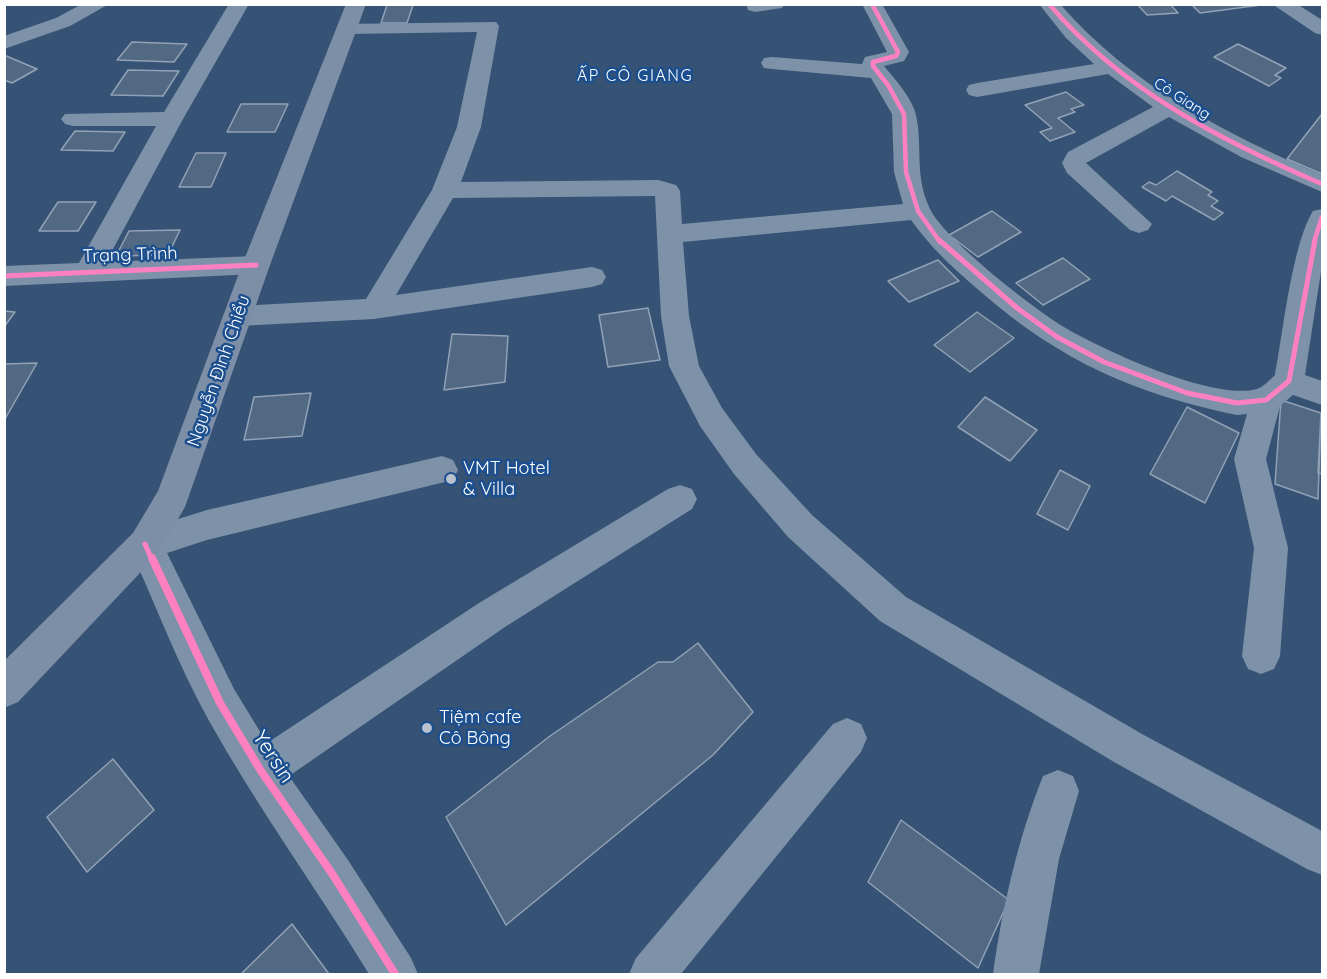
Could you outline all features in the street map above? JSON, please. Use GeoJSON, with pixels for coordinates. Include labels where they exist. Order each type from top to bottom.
{"type":"FeatureCollection","features":[{"type":"Feature","properties":{"kind":"main road","name":"Nguyễn Đình Chiểu"},"geometry":{"type":"LineString","coordinates":[[4,689],[145,544],[173,497],[256,265],[352,16]]}},
{"type":"Feature","properties":{"kind":"street"},"geometry":{"type":"LineString","coordinates":[[4,43],[55,26],[99,4]]}},
{"type":"Feature","properties":{"kind":"street"},"geometry":{"type":"LineString","coordinates":[[88,271],[171,119],[239,4]]}},
{"type":"Feature","properties":{"kind":"street"},"geometry":{"type":"LineString","coordinates":[[755,6],[776,4]]}},
{"type":"Feature","properties":{"kind":"street"},"geometry":{"type":"LineString","coordinates":[[772,63],[882,65],[896,56],[898,52],[872,4]]}},
{"type":"Feature","properties":{"kind":"street","name":"Cô Giang"},"geometry":{"type":"LineString","coordinates":[[1049,4],[1081,40],[1113,67],[1170,107],[1220,137],[1323,184]]}},
{"type":"Feature","properties":{"kind":"street"},"geometry":{"type":"LineString","coordinates":[[1282,4],[1323,29]]}},
{"type":"Feature","properties":{"kind":"street"},"geometry":{"type":"LineString","coordinates":[[352,16],[489,26],[470,128],[445,190],[374,309]]}},
{"type":"Feature","properties":{"kind":"street"},"geometry":{"type":"LineString","coordinates":[[882,65],[888,85],[904,114],[907,126],[906,172],[918,212],[944,245],[1017,308],[1057,337],[1104,362],[1187,393],[1237,404],[1277,390],[1323,393]]}},
{"type":"Feature","properties":{"kind":"street"},"geometry":{"type":"LineString","coordinates":[[977,90],[1113,67]]}},
{"type":"Feature","properties":{"kind":"street"},"geometry":{"type":"LineString","coordinates":[[1139,224],[1076,168],[1074,163],[1077,158],[1170,107]]}},
{"type":"Feature","properties":{"kind":"street"},"geometry":{"type":"LineString","coordinates":[[73,119],[171,119]]}},
{"type":"Feature","properties":{"kind":"street"},"geometry":{"type":"LineString","coordinates":[[445,190],[658,188],[667,191],[675,316],[684,366],[711,417],[800,526],[893,609],[1128,748],[1323,854]]}},
{"type":"Feature","properties":{"kind":"street"},"geometry":{"type":"LineString","coordinates":[[669,234],[918,212]]}},
{"type":"Feature","properties":{"kind":"street"},"geometry":{"type":"LineString","coordinates":[[1261,657],[1271,548],[1250,459],[1277,390],[1311,253],[1323,218]]}},
{"type":"Feature","properties":{"kind":"street","name":"Trạng Trình"},"geometry":{"type":"LineString","coordinates":[[4,276],[256,265]]}},
{"type":"Feature","properties":{"kind":"street"},"geometry":{"type":"LineString","coordinates":[[238,316],[374,309],[592,277]]}},
{"type":"Feature","properties":{"kind":"street"},"geometry":{"type":"LineString","coordinates":[[145,544],[207,525],[442,470]]}},
{"type":"Feature","properties":{"kind":"street"},"geometry":{"type":"LineString","coordinates":[[261,771],[492,615],[680,499]]}},
{"type":"Feature","properties":{"kind":"street","name":"Yersin"},"geometry":{"type":"LineString","coordinates":[[145,544],[202,667],[261,771],[333,875],[395,975]]}},
{"type":"Feature","properties":{"kind":"street"},"geometry":{"type":"LineString","coordinates":[[652,975],[847,738]]}},
{"type":"Feature","properties":{"kind":"street"},"geometry":{"type":"LineString","coordinates":[[1016,975],[1038,859],[1058,790]]}},
{"type":"Feature","properties":{"kind":"building"},"geometry":{"type":"Polygon","coordinates":[[[1137,4],[1170,4],[1178,13],[1147,15],[1137,4]]]}},
{"type":"Feature","properties":{"kind":"building"},"geometry":{"type":"Polygon","coordinates":[[[1191,4],[1260,4],[1261,5],[1200,13],[1191,4]]]}},
{"type":"Feature","properties":{"kind":"building"},"geometry":{"type":"Polygon","coordinates":[[[387,5],[413,5],[407,23],[381,23],[387,5]]]}},
{"type":"Feature","properties":{"kind":"building"},"geometry":{"type":"Polygon","coordinates":[[[132,42],[187,44],[174,62],[117,60],[132,42]]]}},
{"type":"Feature","properties":{"kind":"building"},"geometry":{"type":"Polygon","coordinates":[[[1238,44],[1286,68],[1275,75],[1281,78],[1269,86],[1214,57],[1238,44]]]}},
{"type":"Feature","properties":{"kind":"building"},"geometry":{"type":"Polygon","coordinates":[[[4,55],[37,69],[12,83],[4,80],[4,55]]]}},
{"type":"Feature","properties":{"kind":"building"},"geometry":{"type":"Polygon","coordinates":[[[128,70],[179,71],[163,96],[111,95],[128,70]]]}},
{"type":"Feature","properties":{"kind":"building"},"geometry":{"type":"Polygon","coordinates":[[[1066,92],[1084,105],[1071,109],[1075,112],[1058,118],[1075,132],[1050,141],[1040,132],[1052,128],[1025,105],[1066,92]]]}},
{"type":"Feature","properties":{"kind":"building"},"geometry":{"type":"Polygon","coordinates":[[[241,104],[288,104],[275,132],[227,132],[241,104]]]}},
{"type":"Feature","properties":{"kind":"building"},"geometry":{"type":"Polygon","coordinates":[[[1322,114],[1322,174],[1287,159],[1322,114]]]}},
{"type":"Feature","properties":{"kind":"building"},"geometry":{"type":"Polygon","coordinates":[[[75,131],[125,132],[113,151],[61,150],[75,131]]]}},
{"type":"Feature","properties":{"kind":"building"},"geometry":{"type":"Polygon","coordinates":[[[196,153],[226,153],[211,187],[179,187],[196,153]]]}},
{"type":"Feature","properties":{"kind":"building"},"geometry":{"type":"Polygon","coordinates":[[[1177,171],[1212,192],[1208,195],[1218,201],[1211,206],[1223,213],[1214,220],[1172,196],[1166,201],[1142,187],[1149,182],[1156,185],[1177,171]]]}},
{"type":"Feature","properties":{"kind":"building"},"geometry":{"type":"Polygon","coordinates":[[[58,202],[96,202],[78,231],[39,231],[58,202]]]}},
{"type":"Feature","properties":{"kind":"building"},"geometry":{"type":"Polygon","coordinates":[[[992,211],[1021,232],[978,257],[949,235],[992,211]]]}},
{"type":"Feature","properties":{"kind":"building"},"geometry":{"type":"Polygon","coordinates":[[[180,230],[168,255],[116,256],[129,231],[180,230]]]}},
{"type":"Feature","properties":{"kind":"building"},"geometry":{"type":"Polygon","coordinates":[[[1063,258],[1090,279],[1043,305],[1016,283],[1063,258]]]}},
{"type":"Feature","properties":{"kind":"building"},"geometry":{"type":"Polygon","coordinates":[[[938,260],[959,281],[909,302],[888,281],[938,260]]]}},
{"type":"Feature","properties":{"kind":"building"},"geometry":{"type":"Polygon","coordinates":[[[648,308],[660,360],[608,367],[599,315],[648,308]]]}},
{"type":"Feature","properties":{"kind":"building"},"geometry":{"type":"Polygon","coordinates":[[[4,311],[15,312],[4,327],[4,311]]]}},
{"type":"Feature","properties":{"kind":"building"},"geometry":{"type":"Polygon","coordinates":[[[977,312],[1014,338],[970,372],[934,345],[977,312]]]}},
{"type":"Feature","properties":{"kind":"building"},"geometry":{"type":"Polygon","coordinates":[[[452,334],[508,336],[505,382],[444,390],[452,334]]]}},
{"type":"Feature","properties":{"kind":"building"},"geometry":{"type":"Polygon","coordinates":[[[37,363],[5,419],[4,419],[4,364],[37,363]]]}},
{"type":"Feature","properties":{"kind":"building"},"geometry":{"type":"Polygon","coordinates":[[[311,393],[302,436],[244,440],[254,397],[311,393]]]}},
{"type":"Feature","properties":{"kind":"building"},"geometry":{"type":"Polygon","coordinates":[[[985,397],[1037,430],[1010,461],[958,427],[985,397]]]}},
{"type":"Feature","properties":{"kind":"building"},"geometry":{"type":"Polygon","coordinates":[[[1281,400],[1321,413],[1318,499],[1275,484],[1281,400]]]}},
{"type":"Feature","properties":{"kind":"building"},"geometry":{"type":"Polygon","coordinates":[[[1187,407],[1239,433],[1205,503],[1150,474],[1187,407]]]}},
{"type":"Feature","properties":{"kind":"building"},"geometry":{"type":"Polygon","coordinates":[[[1322,413],[1322,474],[1318,473],[1322,413]]]}},
{"type":"Feature","properties":{"kind":"building"},"geometry":{"type":"Polygon","coordinates":[[[1060,470],[1090,486],[1068,530],[1037,514],[1060,470]]]}},
{"type":"Feature","properties":{"kind":"building"},"geometry":{"type":"Polygon","coordinates":[[[698,643],[753,712],[713,755],[506,925],[446,817],[550,736],[658,662],[673,662],[698,643]]]}},
{"type":"Feature","properties":{"kind":"building"},"geometry":{"type":"Polygon","coordinates":[[[113,759],[154,810],[87,872],[47,817],[113,759]]]}},
{"type":"Feature","properties":{"kind":"building"},"geometry":{"type":"Polygon","coordinates":[[[901,820],[1009,900],[978,968],[868,882],[901,820]]]}},
{"type":"Feature","properties":{"kind":"building"},"geometry":{"type":"Polygon","coordinates":[[[292,924],[329,974],[241,974],[292,924]]]}},
{"type":"Feature","properties":{"kind":"cycle path"},"geometry":{"type":"LineString","coordinates":[[872,4],[898,52],[896,56],[873,62],[873,66],[888,85],[904,114],[906,172],[918,211],[943,245],[1017,308],[1057,337],[1104,362],[1187,393],[1237,403],[1266,400],[1289,381],[1311,253],[1322,217]]}},
{"type":"Feature","properties":{"kind":"cycle path"},"geometry":{"type":"LineString","coordinates":[[1049,4],[1074,33],[1104,61],[1137,86],[1212,132],[1250,152],[1322,184]]}},
{"type":"Feature","properties":{"kind":"cycle path"},"geometry":{"type":"LineString","coordinates":[[4,276],[256,265]]}},
{"type":"Feature","properties":{"kind":"cycle path"},"geometry":{"type":"LineString","coordinates":[[145,544],[220,703],[261,771],[333,875],[395,974]]}},
{"type":"Feature","properties":{"kind":"place","name":"VMT Hotel & Villa"},"geometry":{"type":"Point","coordinates":[451,479]}},
{"type":"Feature","properties":{"kind":"place","name":"Tiệm cafe Cô Bông"},"geometry":{"type":"Point","coordinates":[427,728]}},
{"type":"Feature","properties":{"kind":"district","name":"ẤP CÔ GIANG"},"geometry":{"type":"Point","coordinates":[635,76]}}]}
